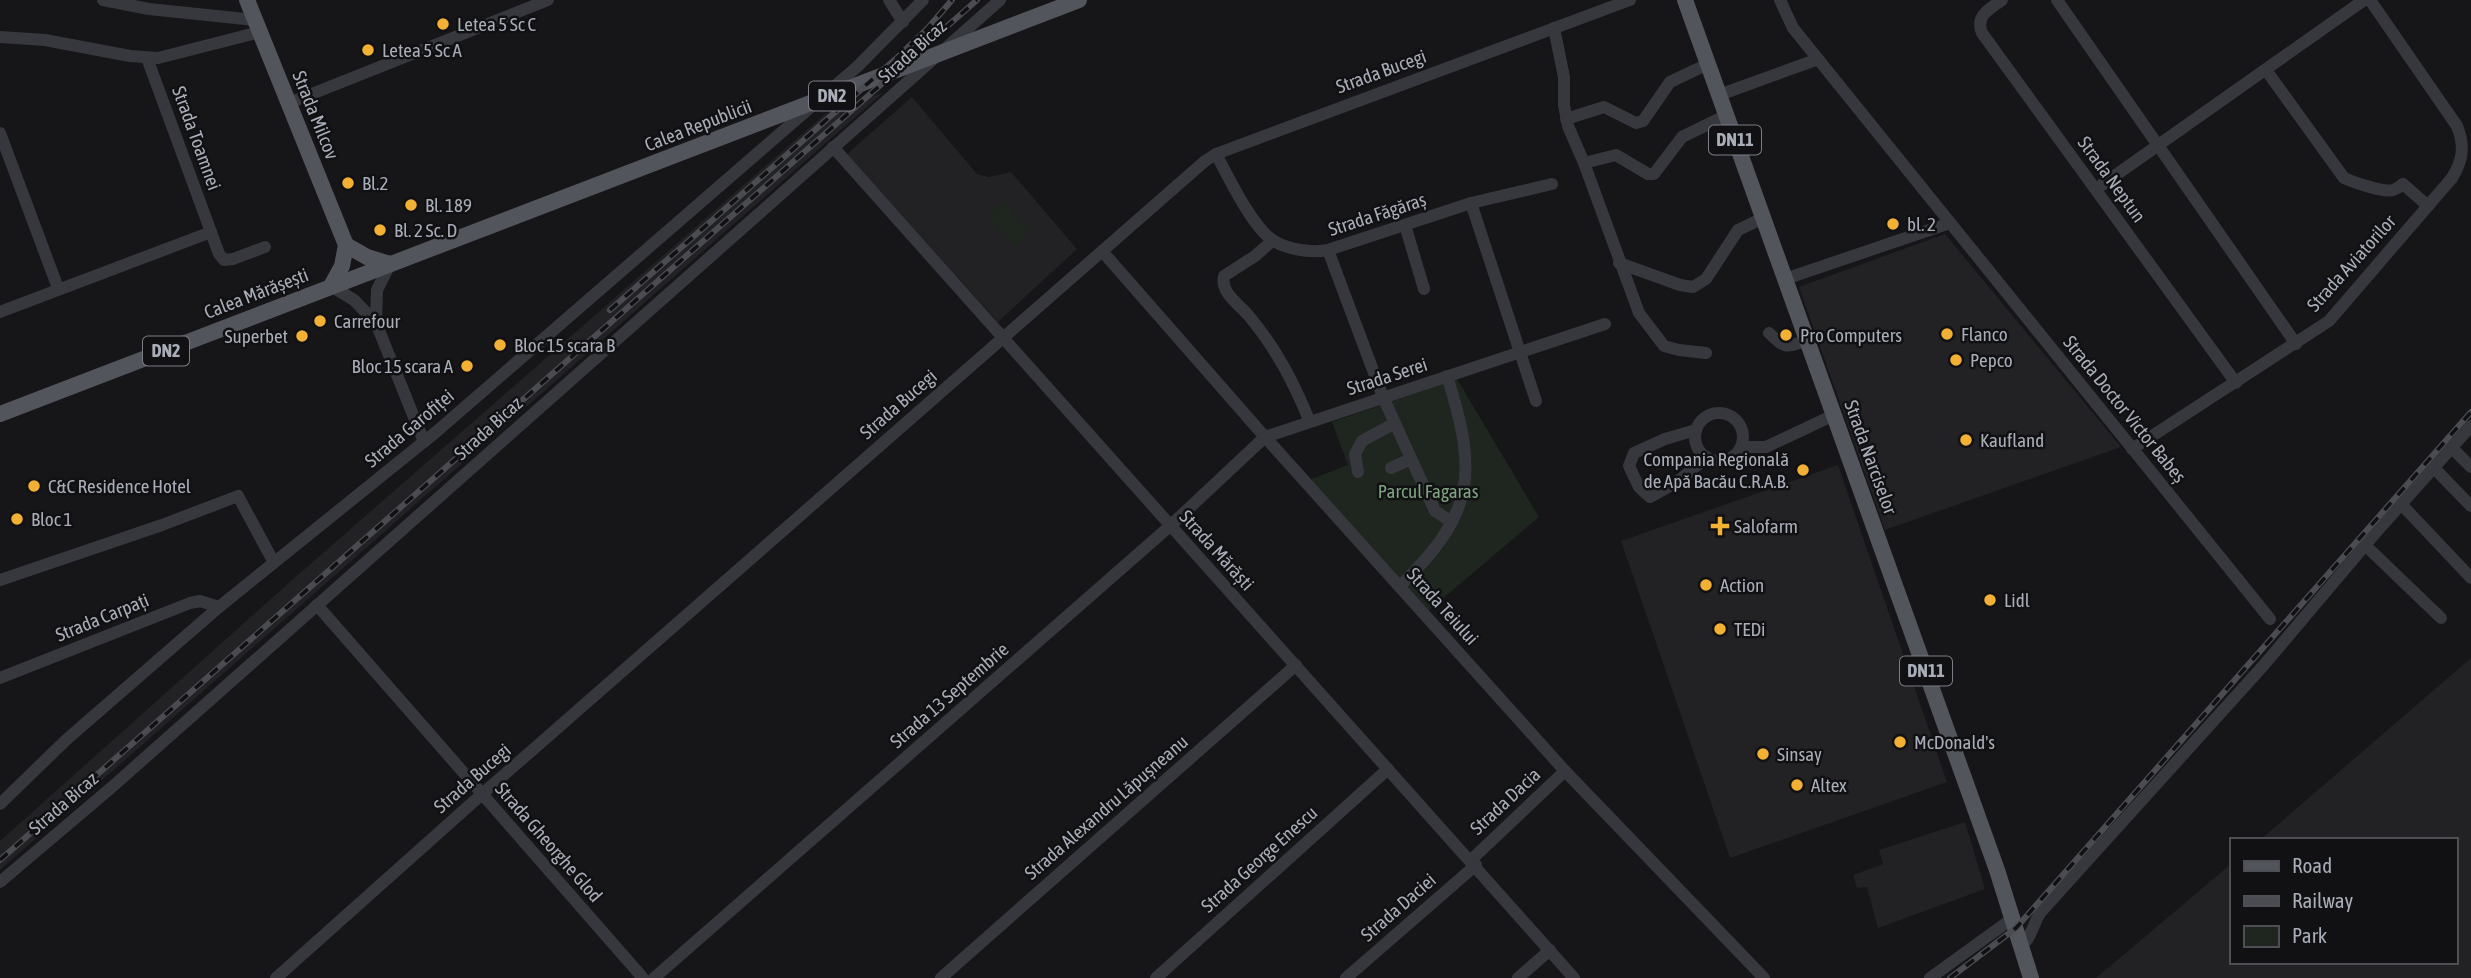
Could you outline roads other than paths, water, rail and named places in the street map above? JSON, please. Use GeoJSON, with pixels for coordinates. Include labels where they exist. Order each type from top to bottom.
{"type":"FeatureCollection","features":[{"type":"Feature","properties":{"kind":"main road","name":"Calea Republicii"},"geometry":{"type":"LineString","coordinates":[[331,286],[1079,0]]}},
{"type":"Feature","properties":{"kind":"main road","name":"Strada Narciselor"},"geometry":{"type":"LineString","coordinates":[[1685,0],[2015,923]]}},
{"type":"Feature","properties":{"kind":"main road","name":"Strada Milcov"},"geometry":{"type":"LineString","coordinates":[[253,15],[346,245]]}},
{"type":"Feature","properties":{"kind":"main road"},"geometry":{"type":"LineString","coordinates":[[331,286],[342,266],[346,245],[367,257],[390,264]]}},
{"type":"Feature","properties":{"kind":"main road","name":"Calea Mărășești"},"geometry":{"type":"LineString","coordinates":[[0,414],[331,286]]}},
{"type":"Feature","properties":{"kind":"main road","name":"DN11"},"geometry":{"type":"LineString","coordinates":[[2015,923],[2031,978]]}},
{"type":"Feature","properties":{"kind":"street"},"geometry":{"type":"LineString","coordinates":[[103,0],[149,9],[253,15]]}},
{"type":"Feature","properties":{"kind":"street"},"geometry":{"type":"LineString","coordinates":[[289,103],[548,0]]}},
{"type":"Feature","properties":{"kind":"street"},"geometry":{"type":"LineString","coordinates":[[889,0],[903,22]]}},
{"type":"Feature","properties":{"kind":"street","name":"Strada Garofiței"},"geometry":{"type":"LineString","coordinates":[[0,804],[66,740],[219,607],[424,442],[858,66],[923,0]]}},
{"type":"Feature","properties":{"kind":"street","name":"Strada Bicaz"},"geometry":{"type":"LineString","coordinates":[[0,883],[1000,0]]}},
{"type":"Feature","properties":{"kind":"street","name":"Strada Bucegi"},"geometry":{"type":"LineString","coordinates":[[276,978],[481,795],[1216,153],[1630,0]]}},
{"type":"Feature","properties":{"kind":"street","name":"Strada Doctor Victor Babeș"},"geometry":{"type":"LineString","coordinates":[[1780,0],[1793,28],[1818,60],[2270,619]]}},
{"type":"Feature","properties":{"kind":"street","name":"Strada Neptun"},"geometry":{"type":"LineString","coordinates":[[2002,0],[1982,16],[1979,25],[1982,33],[2236,383]]}},
{"type":"Feature","properties":{"kind":"street"},"geometry":{"type":"LineString","coordinates":[[2057,0],[2296,344],[2132,449]]}},
{"type":"Feature","properties":{"kind":"street"},"geometry":{"type":"LineString","coordinates":[[2096,190],[2364,0]]}},
{"type":"Feature","properties":{"kind":"street","name":"Strada Aviatorilor"},"geometry":{"type":"LineString","coordinates":[[2296,344],[2329,321],[2452,178],[2460,165],[2462,139],[2457,126],[2370,0]]}},
{"type":"Feature","properties":{"kind":"street"},"geometry":{"type":"LineString","coordinates":[[0,37],[45,40],[147,58],[169,56],[253,15]]}},
{"type":"Feature","properties":{"kind":"street"},"geometry":{"type":"LineString","coordinates":[[1553,28],[1564,78],[1566,119],[1639,313],[1664,346],[1706,352]]}},
{"type":"Feature","properties":{"kind":"street","name":"Strada Toamnei"},"geometry":{"type":"LineString","coordinates":[[147,58],[219,254],[225,260],[233,260],[265,247]]}},
{"type":"Feature","properties":{"kind":"street"},"geometry":{"type":"LineString","coordinates":[[1719,95],[1818,60]]}},
{"type":"Feature","properties":{"kind":"street"},"geometry":{"type":"LineString","coordinates":[[1566,119],[1604,107],[1636,123],[1643,121],[1670,82],[1708,64]]}},
{"type":"Feature","properties":{"kind":"street"},"geometry":{"type":"LineString","coordinates":[[2266,70],[2344,178],[2362,186],[2384,190],[2393,190],[2403,184],[2428,206]]}},
{"type":"Feature","properties":{"kind":"street"},"geometry":{"type":"LineString","coordinates":[[1584,163],[1616,155],[1648,174],[1654,174],[1682,137],[1727,115]]}},
{"type":"Feature","properties":{"kind":"street"},"geometry":{"type":"LineString","coordinates":[[0,133],[58,288]]}},
{"type":"Feature","properties":{"kind":"street","name":"Strada Mărăști"},"geometry":{"type":"LineString","coordinates":[[833,147],[1574,978]]}},
{"type":"Feature","properties":{"kind":"street"},"geometry":{"type":"LineString","coordinates":[[1216,153],[1241,200],[1272,241],[1255,256],[1224,276],[1225,291],[1248,315],[1291,377],[1310,422]]}},
{"type":"Feature","properties":{"kind":"street","name":"Strada Făgăraș"},"geometry":{"type":"LineString","coordinates":[[1272,241],[1307,251],[1328,250],[1471,203],[1552,184]]}},
{"type":"Feature","properties":{"kind":"street"},"geometry":{"type":"LineString","coordinates":[[1471,203],[1536,401]]}},
{"type":"Feature","properties":{"kind":"street"},"geometry":{"type":"LineString","coordinates":[[1619,263],[1680,285],[1693,287],[1706,279],[1738,230],[1763,218]]}},
{"type":"Feature","properties":{"kind":"street"},"geometry":{"type":"LineString","coordinates":[[1786,279],[1950,223]]}},
{"type":"Feature","properties":{"kind":"street"},"geometry":{"type":"LineString","coordinates":[[1405,225],[1424,289]]}},
{"type":"Feature","properties":{"kind":"street"},"geometry":{"type":"LineString","coordinates":[[0,312],[211,232]]}},
{"type":"Feature","properties":{"kind":"street"},"geometry":{"type":"LineString","coordinates":[[1328,250],[1383,397],[1411,459],[1435,511],[1452,522]]}},
{"type":"Feature","properties":{"kind":"street","name":"Strada Teiului"},"geometry":{"type":"LineString","coordinates":[[1102,251],[1565,771],[1764,978]]}},
{"type":"Feature","properties":{"kind":"street"},"geometry":{"type":"LineString","coordinates":[[376,323],[377,290],[390,264]]}},
{"type":"Feature","properties":{"kind":"street"},"geometry":{"type":"LineString","coordinates":[[331,286],[354,300],[376,323],[424,442]]}},
{"type":"Feature","properties":{"kind":"street"},"geometry":{"type":"LineString","coordinates":[[1521,351],[1605,324]]}},
{"type":"Feature","properties":{"kind":"street"},"geometry":{"type":"LineString","coordinates":[[1769,333],[1787,347],[1807,340]]}},
{"type":"Feature","properties":{"kind":"street","name":"Strada Serei"},"geometry":{"type":"LineString","coordinates":[[1265,437],[1521,351]]}},
{"type":"Feature","properties":{"kind":"street"},"geometry":{"type":"LineString","coordinates":[[1400,586],[1448,532],[1463,494],[1467,467],[1465,441],[1447,376]]}},
{"type":"Feature","properties":{"kind":"street"},"geometry":{"type":"LineString","coordinates":[[1696,430],[1697,445],[1707,457],[1722,460],[1730,458],[1741,447],[1740,425],[1721,413],[1706,417],[1696,430],[1665,439],[1634,453],[1629,466],[1639,487],[1650,497],[1677,482],[1707,457]]}},
{"type":"Feature","properties":{"kind":"street"},"geometry":{"type":"LineString","coordinates":[[1741,447],[1766,447],[1834,415]]}},
{"type":"Feature","properties":{"kind":"street"},"geometry":{"type":"LineString","coordinates":[[1358,472],[1354,454],[1362,441],[1395,423]]}},
{"type":"Feature","properties":{"kind":"street"},"geometry":{"type":"LineString","coordinates":[[2022,945],[2028,940],[2040,913],[2255,676],[2365,545],[2471,426]]}},
{"type":"Feature","properties":{"kind":"street","name":"Strada 13 Septembrie"},"geometry":{"type":"LineString","coordinates":[[654,978],[1170,526],[1265,437]]}},
{"type":"Feature","properties":{"kind":"street"},"geometry":{"type":"LineString","coordinates":[[2451,447],[2471,467]]}},
{"type":"Feature","properties":{"kind":"street"},"geometry":{"type":"LineString","coordinates":[[1391,468],[1411,459]]}},
{"type":"Feature","properties":{"kind":"street"},"geometry":{"type":"LineString","coordinates":[[2433,467],[2471,506]]}},
{"type":"Feature","properties":{"kind":"street"},"geometry":{"type":"LineString","coordinates":[[1,575],[162,525],[238,496],[273,561]]}},
{"type":"Feature","properties":{"kind":"street"},"geometry":{"type":"LineString","coordinates":[[2402,505],[2471,578]]}},
{"type":"Feature","properties":{"kind":"street"},"geometry":{"type":"LineString","coordinates":[[2365,545],[2441,618]]}},
{"type":"Feature","properties":{"kind":"street","name":"Strada Carpați"},"geometry":{"type":"LineString","coordinates":[[0,678],[190,603],[200,601],[219,607]]}},
{"type":"Feature","properties":{"kind":"street","name":"Strada Gheorghe Glod"},"geometry":{"type":"LineString","coordinates":[[317,605],[643,978]]}},
{"type":"Feature","properties":{"kind":"street","name":"Strada Alexandru Lăpușneanu"},"geometry":{"type":"LineString","coordinates":[[941,978],[1296,665]]}},
{"type":"Feature","properties":{"kind":"street","name":"Strada George Enescu"},"geometry":{"type":"LineString","coordinates":[[1156,978],[1388,769]]}},
{"type":"Feature","properties":{"kind":"street","name":"Strada Dacia"},"geometry":{"type":"LineString","coordinates":[[1473,862],[1565,771]]}},
{"type":"Feature","properties":{"kind":"street","name":"Strada Daciei"},"geometry":{"type":"LineString","coordinates":[[1346,978],[1473,862]]}},
{"type":"Feature","properties":{"kind":"street"},"geometry":{"type":"LineString","coordinates":[[1930,978],[2015,923]]}},
{"type":"Feature","properties":{"kind":"street"},"geometry":{"type":"LineString","coordinates":[[1518,978],[1550,950]]}},
{"type":"Feature","properties":{"kind":"railway"},"geometry":{"type":"LineString","coordinates":[[610,310],[899,56],[952,0]]}},
{"type":"Feature","properties":{"kind":"railway"},"geometry":{"type":"LineString","coordinates":[[0,860],[977,0]]}},
{"type":"Feature","properties":{"kind":"railway"},"geometry":{"type":"LineString","coordinates":[[1950,978],[2016,928],[2471,412]]}},
{"type":"Feature","properties":{"kind":"place","name":"Letea 5 Sc C"},"geometry":{"type":"Point","coordinates":[443,24]}},
{"type":"Feature","properties":{"kind":"place","name":"Letea 5 Sc A"},"geometry":{"type":"Point","coordinates":[368,50]}},
{"type":"Feature","properties":{"kind":"place","name":"Bl.2"},"geometry":{"type":"Point","coordinates":[348,183]}},
{"type":"Feature","properties":{"kind":"place","name":"Bl. 189"},"geometry":{"type":"Point","coordinates":[411,205]}},
{"type":"Feature","properties":{"kind":"place","name":"bl. 2"},"geometry":{"type":"Point","coordinates":[1893,224]}},
{"type":"Feature","properties":{"kind":"place","name":"Bl. 2 Sc. D"},"geometry":{"type":"Point","coordinates":[380,230]}},
{"type":"Feature","properties":{"kind":"place","name":"Carrefour"},"geometry":{"type":"Point","coordinates":[320,321]}},
{"type":"Feature","properties":{"kind":"place","name":"Flanco"},"geometry":{"type":"Point","coordinates":[1947,334]}},
{"type":"Feature","properties":{"kind":"place","name":"Pro Computers"},"geometry":{"type":"Point","coordinates":[1786,335]}},
{"type":"Feature","properties":{"kind":"place","name":"Superbet"},"geometry":{"type":"Point","coordinates":[302,336]}},
{"type":"Feature","properties":{"kind":"place","name":"Bloc 15 scara B"},"geometry":{"type":"Point","coordinates":[500,345]}},
{"type":"Feature","properties":{"kind":"place","name":"Pepco"},"geometry":{"type":"Point","coordinates":[1956,360]}},
{"type":"Feature","properties":{"kind":"place","name":"Bloc 15 scara A"},"geometry":{"type":"Point","coordinates":[467,366]}},
{"type":"Feature","properties":{"kind":"place","name":"Kaufland"},"geometry":{"type":"Point","coordinates":[1966,440]}},
{"type":"Feature","properties":{"kind":"place","name":"Compania Regională de Apă Bacău C.R.A.B."},"geometry":{"type":"Point","coordinates":[1803,470]}},
{"type":"Feature","properties":{"kind":"place","name":"C&C Residence Hotel"},"geometry":{"type":"Point","coordinates":[34,486]}},
{"type":"Feature","properties":{"kind":"place","name":"Bloc 1"},"geometry":{"type":"Point","coordinates":[17,519]}},
{"type":"Feature","properties":{"kind":"place","name":"Salofarm"},"geometry":{"type":"Point","coordinates":[1720,526]}},
{"type":"Feature","properties":{"kind":"place","name":"Action"},"geometry":{"type":"Point","coordinates":[1706,585]}},
{"type":"Feature","properties":{"kind":"place","name":"Lidl"},"geometry":{"type":"Point","coordinates":[1990,600]}},
{"type":"Feature","properties":{"kind":"place","name":"TEDi"},"geometry":{"type":"Point","coordinates":[1720,629]}},
{"type":"Feature","properties":{"kind":"place","name":"McDonald's"},"geometry":{"type":"Point","coordinates":[1900,742]}},
{"type":"Feature","properties":{"kind":"place","name":"Sinsay"},"geometry":{"type":"Point","coordinates":[1763,754]}},
{"type":"Feature","properties":{"kind":"place","name":"Altex"},"geometry":{"type":"Point","coordinates":[1797,785]}},
{"type":"Feature","properties":{"kind":"park label","name":"Parcul Fagaras"},"geometry":{"type":"Point","coordinates":[1428,491]}}]}
